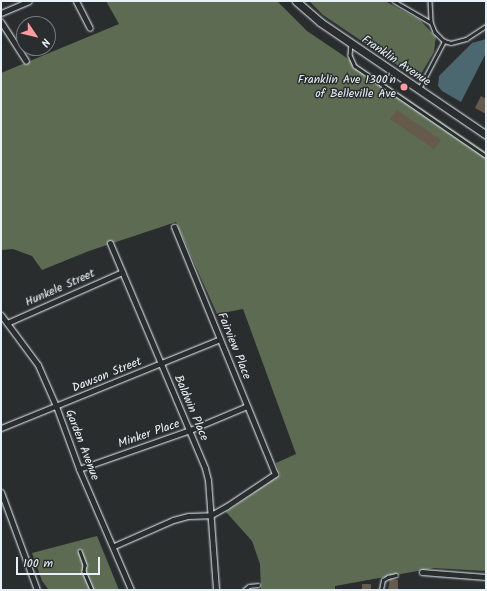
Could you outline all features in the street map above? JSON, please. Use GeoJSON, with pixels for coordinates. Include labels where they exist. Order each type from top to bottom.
{"type":"FeatureCollection","features":[{"type":"Feature","properties":{"kind":"main road","name":"Franklin Avenue"},"geometry":{"type":"LineString","coordinates":[[296,1],[320,22],[351,44],[486,135]]}},
{"type":"Feature","properties":{"kind":"street"},"geometry":{"type":"LineString","coordinates":[[1,13],[29,1]]}},
{"type":"Feature","properties":{"kind":"street"},"geometry":{"type":"LineString","coordinates":[[76,1],[90,28]]}},
{"type":"Feature","properties":{"kind":"street"},"geometry":{"type":"LineString","coordinates":[[1,22],[26,60]]}},
{"type":"Feature","properties":{"kind":"street","name":"Fairview Place"},"geometry":{"type":"LineString","coordinates":[[174,227],[275,474],[211,515]]}},
{"type":"Feature","properties":{"kind":"street","name":"Baldwin Place"},"geometry":{"type":"LineString","coordinates":[[110,243],[190,430],[207,475],[216,590]]}},
{"type":"Feature","properties":{"kind":"street","name":"Hunkele Street"},"geometry":{"type":"LineString","coordinates":[[7,323],[122,272]]}},
{"type":"Feature","properties":{"kind":"street","name":"Garden Avenue"},"geometry":{"type":"LineString","coordinates":[[1,315],[38,364],[56,406],[79,469],[114,546],[131,590]]}},
{"type":"Feature","properties":{"kind":"street","name":"Dawson Street"},"geometry":{"type":"LineString","coordinates":[[1,428],[162,364],[220,339]]}},
{"type":"Feature","properties":{"kind":"street","name":"Minker Place"},"geometry":{"type":"LineString","coordinates":[[79,469],[190,430],[247,406]]}},
{"type":"Feature","properties":{"kind":"street"},"geometry":{"type":"LineString","coordinates":[[1,492],[37,590]]}},
{"type":"Feature","properties":{"kind":"street"},"geometry":{"type":"LineString","coordinates":[[114,546],[173,520],[188,516],[211,515]]}},
{"type":"Feature","properties":{"kind":"street"},"geometry":{"type":"LineString","coordinates":[[422,572],[486,577]]}},
{"type":"Feature","properties":{"kind":"lane"},"geometry":{"type":"LineString","coordinates":[[394,1],[431,22]]}},
{"type":"Feature","properties":{"kind":"lane"},"geometry":{"type":"LineString","coordinates":[[430,1],[431,22],[435,32],[444,41],[451,43],[466,39],[486,26]]}},
{"type":"Feature","properties":{"kind":"lane"},"geometry":{"type":"LineString","coordinates":[[418,90],[444,41]]}},
{"type":"Feature","properties":{"kind":"lane"},"geometry":{"type":"LineString","coordinates":[[351,44],[350,55],[355,66],[486,156]]}},
{"type":"Feature","properties":{"kind":"lane"},"geometry":{"type":"LineString","coordinates":[[80,551],[85,565],[84,571],[92,590]]}},
{"type":"Feature","properties":{"kind":"lane"},"geometry":{"type":"LineString","coordinates":[[381,590],[383,580],[396,575]]}},
{"type":"Feature","properties":{"kind":"lane"},"geometry":{"type":"LineString","coordinates":[[244,590],[249,586],[258,585]]}},
{"type":"Feature","properties":{"kind":"green space"},"geometry":{"type":"Polygon","coordinates":[[[106,1],[277,1],[307,31],[486,152],[486,571],[434,568],[335,586],[335,590],[261,590],[260,564],[252,541],[226,512],[280,475],[276,463],[296,454],[243,309],[217,314],[176,222],[89,251],[42,270],[32,256],[13,249],[1,250],[1,73],[42,56],[56,56],[56,50],[119,24],[106,1]]]}},
{"type":"Feature","properties":{"kind":"green space"},"geometry":{"type":"Polygon","coordinates":[[[309,1],[385,1],[420,20],[436,37],[434,52],[418,79],[323,15],[309,1]]]}},
{"type":"Feature","properties":{"kind":"green space"},"geometry":{"type":"Polygon","coordinates":[[[97,536],[119,590],[48,589],[42,581],[32,553],[97,536]]]}},
{"type":"Feature","properties":{"kind":"water"},"geometry":{"type":"Polygon","coordinates":[[[486,39],[486,53],[461,102],[442,91],[438,86],[439,76],[472,43],[486,39]]]}},
{"type":"Feature","properties":{"kind":"building"},"geometry":{"type":"Polygon","coordinates":[[[481,96],[486,99],[486,114],[475,108],[481,96]]]}},
{"type":"Feature","properties":{"kind":"building"},"geometry":{"type":"Polygon","coordinates":[[[397,110],[441,140],[434,149],[390,119],[397,110]]]}},
{"type":"Feature","properties":{"kind":"building"},"geometry":{"type":"Polygon","coordinates":[[[390,579],[398,580],[398,590],[388,590],[390,579]]]}},
{"type":"Feature","properties":{"kind":"building"},"geometry":{"type":"Polygon","coordinates":[[[362,584],[371,584],[371,590],[362,590],[362,584]]]}},
{"type":"Feature","properties":{"kind":"place","name":"Franklin Ave 1300'n of Belleville Ave"},"geometry":{"type":"Point","coordinates":[404,87]}}]}
